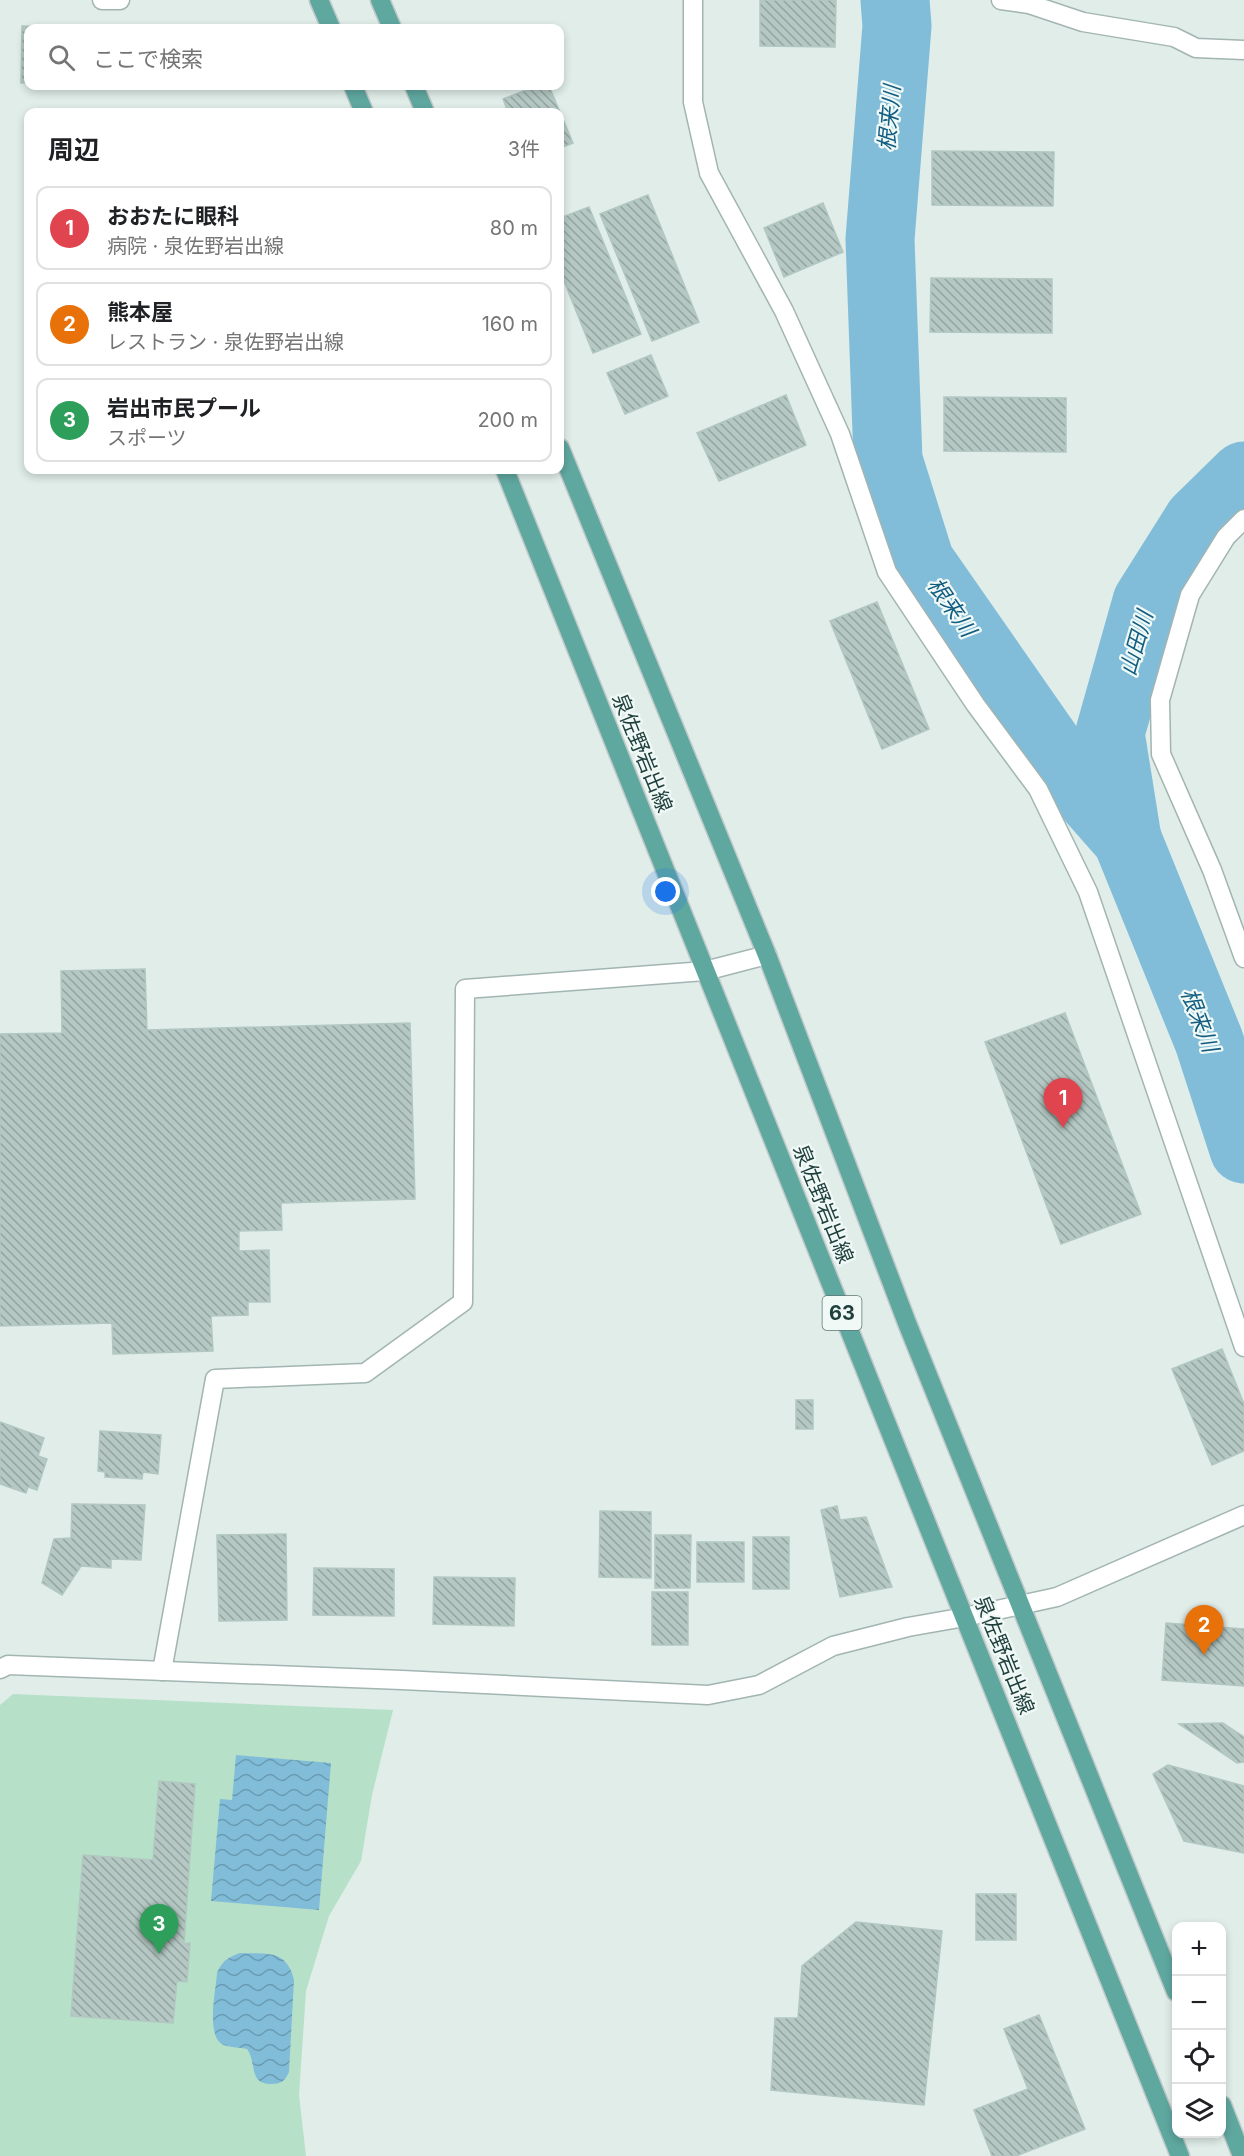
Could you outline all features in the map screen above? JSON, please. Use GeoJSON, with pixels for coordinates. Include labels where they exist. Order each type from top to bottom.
{"type":"FeatureCollection","features":[{"type":"Feature","properties":{"kind":"main road"},"geometry":{"type":"LineString","coordinates":[[319,0],[329,24]]}},
{"type":"Feature","properties":{"kind":"main road"},"geometry":{"type":"LineString","coordinates":[[380,0],[390,24]]}},
{"type":"Feature","properties":{"kind":"main road"},"geometry":{"type":"LineString","coordinates":[[355,90],[362,108]]}},
{"type":"Feature","properties":{"kind":"main road"},"geometry":{"type":"LineString","coordinates":[[416,90],[423,108]]}},
{"type":"Feature","properties":{"kind":"main road","name":"泉佐野岩出線"},"geometry":{"type":"LineString","coordinates":[[564,458],[767,955],[907,1323],[1172,1982]]}},
{"type":"Feature","properties":{"kind":"main road","name":"泉佐野岩出線"},"geometry":{"type":"LineString","coordinates":[[507,474],[1180,2156]]}},
{"type":"Feature","properties":{"kind":"main road"},"geometry":{"type":"LineString","coordinates":[[1226,2117],[1242,2156]]}},
{"type":"Feature","properties":{"kind":"street"},"geometry":{"type":"LineString","coordinates":[[102,0],[120,0]]}},
{"type":"Feature","properties":{"kind":"street"},"geometry":{"type":"LineString","coordinates":[[693,0],[693,102],[709,173],[784,312],[840,434],[886,572],[975,704],[1038,789],[1088,892],[1244,1347]]}},
{"type":"Feature","properties":{"kind":"street"},"geometry":{"type":"LineString","coordinates":[[1001,0],[1029,4],[1083,22],[1174,37],[1196,48],[1244,51]]}},
{"type":"Feature","properties":{"kind":"street"},"geometry":{"type":"LineString","coordinates":[[1244,519],[1226,537],[1190,595],[1160,700],[1161,754],[1212,870],[1244,958]]}},
{"type":"Feature","properties":{"kind":"street"},"geometry":{"type":"LineString","coordinates":[[162,1671],[215,1379],[365,1373],[463,1302],[465,989],[705,971],[767,955]]}},
{"type":"Feature","properties":{"kind":"street"},"geometry":{"type":"LineString","coordinates":[[0,1669],[8,1665],[708,1695],[759,1685],[833,1646],[909,1627],[1057,1597],[1244,1515]]}},
{"type":"Feature","properties":{"kind":"green space"},"geometry":{"type":"Polygon","coordinates":[[[13,1694],[393,1710],[372,1795],[361,1861],[329,1916],[306,1991],[299,2095],[306,2156],[0,2156],[0,1705],[13,1694]]]}},
{"type":"Feature","properties":{"kind":"water"},"geometry":{"type":"Polygon","coordinates":[[[236,1755],[331,1763],[319,1910],[211,1901],[220,1799],[232,1800],[236,1755]]]}},
{"type":"Feature","properties":{"kind":"water"},"geometry":{"type":"Polygon","coordinates":[[[240,1953],[274,1955],[281,1958],[291,1970],[294,1980],[289,2072],[280,2083],[264,2083],[259,2080],[247,2049],[224,2045],[218,2041],[215,2033],[213,2013],[217,1973],[226,1960],[240,1953]]]}},
{"type":"Feature","properties":{"kind":"building"},"geometry":{"type":"Polygon","coordinates":[[[760,0],[836,0],[835,47],[760,46],[760,0]]]}},
{"type":"Feature","properties":{"kind":"building"},"geometry":{"type":"Polygon","coordinates":[[[22,26],[24,26],[24,83],[21,83],[22,26]]]}},
{"type":"Feature","properties":{"kind":"building"},"geometry":{"type":"Polygon","coordinates":[[[526,90],[551,90],[558,108],[506,108],[503,99],[526,90]]]}},
{"type":"Feature","properties":{"kind":"building"},"geometry":{"type":"Polygon","coordinates":[[[564,122],[573,143],[564,146],[564,122]]]}},
{"type":"Feature","properties":{"kind":"building"},"geometry":{"type":"Polygon","coordinates":[[[932,151],[1054,152],[1053,206],[932,205],[932,151]]]}},
{"type":"Feature","properties":{"kind":"building"},"geometry":{"type":"Polygon","coordinates":[[[648,195],[699,322],[652,341],[600,214],[648,195]]]}},
{"type":"Feature","properties":{"kind":"building"},"geometry":{"type":"Polygon","coordinates":[[[823,203],[843,252],[784,277],[764,228],[823,203]]]}},
{"type":"Feature","properties":{"kind":"building"},"geometry":{"type":"Polygon","coordinates":[[[589,207],[641,334],[593,353],[564,281],[564,216],[589,207]]]}},
{"type":"Feature","properties":{"kind":"building"},"geometry":{"type":"Polygon","coordinates":[[[931,278],[1052,279],[1052,333],[930,332],[931,278]]]}},
{"type":"Feature","properties":{"kind":"building"},"geometry":{"type":"Polygon","coordinates":[[[651,355],[668,396],[625,414],[607,373],[651,355]]]}},
{"type":"Feature","properties":{"kind":"building"},"geometry":{"type":"Polygon","coordinates":[[[786,395],[806,445],[719,481],[697,433],[786,395]]]}},
{"type":"Feature","properties":{"kind":"building"},"geometry":{"type":"Polygon","coordinates":[[[944,397],[1066,398],[1066,452],[944,451],[944,397]]]}},
{"type":"Feature","properties":{"kind":"building"},"geometry":{"type":"Polygon","coordinates":[[[877,602],[929,729],[882,749],[830,621],[877,602]]]}},
{"type":"Feature","properties":{"kind":"building"},"geometry":{"type":"Polygon","coordinates":[[[145,969],[147,1030],[410,1023],[415,1199],[281,1203],[282,1230],[239,1231],[239,1251],[269,1250],[270,1302],[248,1302],[248,1315],[211,1316],[213,1351],[113,1354],[112,1323],[0,1326],[0,1034],[62,1033],[61,971],[145,969]]]}},
{"type":"Feature","properties":{"kind":"building"},"geometry":{"type":"Polygon","coordinates":[[[1065,1013],[1141,1214],[1061,1244],[985,1042],[1065,1013]]]}},
{"type":"Feature","properties":{"kind":"building"},"geometry":{"type":"Polygon","coordinates":[[[1222,1349],[1244,1404],[1244,1451],[1212,1465],[1172,1369],[1222,1349]]]}},
{"type":"Feature","properties":{"kind":"building"},"geometry":{"type":"Polygon","coordinates":[[[796,1400],[813,1400],[813,1429],[796,1429],[796,1400]]]}},
{"type":"Feature","properties":{"kind":"building"},"geometry":{"type":"Polygon","coordinates":[[[0,1422],[44,1438],[38,1456],[47,1459],[37,1490],[28,1487],[26,1493],[0,1484],[0,1422]]]}},
{"type":"Feature","properties":{"kind":"building"},"geometry":{"type":"Polygon","coordinates":[[[100,1431],[161,1435],[158,1474],[143,1472],[142,1479],[105,1477],[105,1472],[98,1471],[100,1431]]]}},
{"type":"Feature","properties":{"kind":"building"},"geometry":{"type":"Polygon","coordinates":[[[72,1504],[145,1505],[141,1560],[111,1559],[111,1568],[81,1566],[62,1595],[42,1583],[54,1539],[71,1538],[72,1504]]]}},
{"type":"Feature","properties":{"kind":"building"},"geometry":{"type":"Polygon","coordinates":[[[837,1506],[840,1520],[866,1517],[892,1587],[840,1597],[821,1510],[837,1506]]]}},
{"type":"Feature","properties":{"kind":"building"},"geometry":{"type":"Polygon","coordinates":[[[600,1511],[651,1512],[651,1578],[599,1577],[600,1511]]]}},
{"type":"Feature","properties":{"kind":"building"},"geometry":{"type":"Polygon","coordinates":[[[286,1534],[287,1620],[219,1621],[217,1535],[286,1534]]]}},
{"type":"Feature","properties":{"kind":"building"},"geometry":{"type":"Polygon","coordinates":[[[655,1535],[691,1535],[690,1588],[655,1588],[655,1535]]]}},
{"type":"Feature","properties":{"kind":"building"},"geometry":{"type":"Polygon","coordinates":[[[753,1537],[789,1537],[789,1589],[753,1589],[753,1537]]]}},
{"type":"Feature","properties":{"kind":"building"},"geometry":{"type":"Polygon","coordinates":[[[697,1542],[744,1542],[744,1582],[697,1582],[697,1542]]]}},
{"type":"Feature","properties":{"kind":"building"},"geometry":{"type":"Polygon","coordinates":[[[314,1568],[394,1569],[394,1616],[313,1615],[314,1568]]]}},
{"type":"Feature","properties":{"kind":"building"},"geometry":{"type":"Polygon","coordinates":[[[434,1577],[515,1578],[514,1626],[433,1624],[434,1577]]]}},
{"type":"Feature","properties":{"kind":"building"},"geometry":{"type":"Polygon","coordinates":[[[652,1592],[688,1592],[688,1645],[652,1645],[652,1592]]]}},
{"type":"Feature","properties":{"kind":"building"},"geometry":{"type":"Polygon","coordinates":[[[1166,1623],[1244,1629],[1244,1686],[1162,1680],[1166,1623]]]}},
{"type":"Feature","properties":{"kind":"building"},"geometry":{"type":"Polygon","coordinates":[[[1223,1723],[1244,1737],[1244,1762],[1237,1763],[1179,1724],[1223,1723]]]}},
{"type":"Feature","properties":{"kind":"building"},"geometry":{"type":"Polygon","coordinates":[[[1168,1765],[1244,1786],[1244,1853],[1184,1841],[1153,1774],[1168,1765]]]}},
{"type":"Feature","properties":{"kind":"building"},"geometry":{"type":"Polygon","coordinates":[[[159,1781],[195,1784],[184,1944],[190,1943],[187,1982],[177,1981],[173,2023],[71,2016],[83,1855],[153,1860],[159,1781]]]}},
{"type":"Feature","properties":{"kind":"building"},"geometry":{"type":"Polygon","coordinates":[[[976,1894],[1016,1894],[1016,1940],[976,1940],[976,1894]]]}},
{"type":"Feature","properties":{"kind":"building"},"geometry":{"type":"Polygon","coordinates":[[[856,1922],[942,1931],[924,2105],[771,2090],[775,2018],[798,2018],[802,1966],[856,1922]]]}},
{"type":"Feature","properties":{"kind":"building"},"geometry":{"type":"Polygon","coordinates":[[[1039,2015],[1085,2129],[1016,2156],[992,2156],[974,2110],[1028,2089],[1004,2029],[1039,2015]]]}},
{"type":"Feature","properties":{"kind":"waterway","name":"根来川"},"geometry":{"type":"LineString","coordinates":[[895,0],[897,26],[880,239],[888,460],[920,562],[1060,763],[1127,839],[1209,1041],[1244,1149]]}},
{"type":"Feature","properties":{"kind":"waterway","name":"山田川"},"geometry":{"type":"LineString","coordinates":[[1127,839],[1110,733],[1147,602],[1198,521],[1244,476]]}},
{"type":"Feature","properties":{"kind":"place","name":"おおたに眼科"},"geometry":{"type":"Point","coordinates":[1063,1128]}},
{"type":"Feature","properties":{"kind":"place","name":"熊本屋"},"geometry":{"type":"Point","coordinates":[1204,1655]}},
{"type":"Feature","properties":{"kind":"place","name":"岩出市民プール"},"geometry":{"type":"Point","coordinates":[159,1954]}}]}
